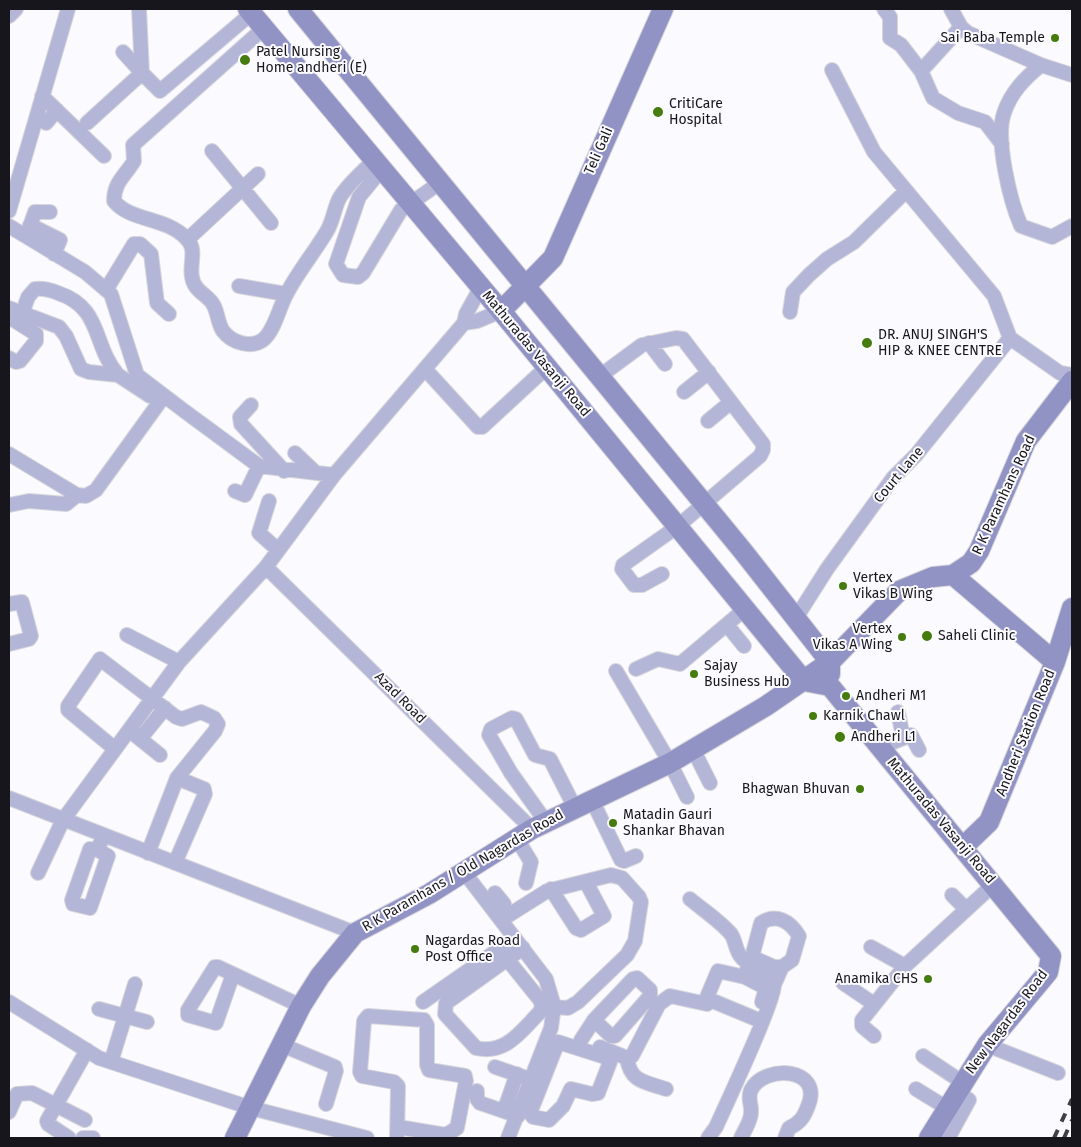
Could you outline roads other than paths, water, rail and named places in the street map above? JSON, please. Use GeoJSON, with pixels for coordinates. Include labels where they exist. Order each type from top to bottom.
{"type":"FeatureCollection","features":[{"type":"Feature","properties":{"kind":"main road"},"geometry":{"type":"LineString","coordinates":[[298,9],[600,376],[830,662],[830,686],[804,681]]}},
{"type":"Feature","properties":{"kind":"main road","name":"Teli Gali"},"geometry":{"type":"LineString","coordinates":[[501,311],[553,258],[663,9]]}},
{"type":"Feature","properties":{"kind":"main road","name":"Mathuradas Vasanji Road"},"geometry":{"type":"LineString","coordinates":[[254,17],[501,311],[804,681]]}},
{"type":"Feature","properties":{"kind":"main road","name":"R K Paramhans Road"},"geometry":{"type":"LineString","coordinates":[[830,662],[899,591],[933,577],[953,575],[971,563],[979,551],[1026,441],[1072,381]]}},
{"type":"Feature","properties":{"kind":"main road"},"geometry":{"type":"LineString","coordinates":[[953,575],[1055,662]]}},
{"type":"Feature","properties":{"kind":"main road","name":"Andheri Station Road"},"geometry":{"type":"LineString","coordinates":[[963,848],[989,822],[1055,662],[1072,608]]}},
{"type":"Feature","properties":{"kind":"main road","name":"R K Paramhans / Old Nagardas Road"},"geometry":{"type":"LineString","coordinates":[[235,1138],[301,1006],[320,976],[355,933],[429,894],[532,830],[670,763],[804,681],[830,662]]}},
{"type":"Feature","properties":{"kind":"main road","name":"Mathuradas Vasanji Road"},"geometry":{"type":"LineString","coordinates":[[830,686],[1014,910]]}},
{"type":"Feature","properties":{"kind":"main road","name":"New Nagardas Road"},"geometry":{"type":"LineString","coordinates":[[931,1133],[956,1102],[987,1045],[1048,972],[1051,956],[1014,910]]}},
{"type":"Feature","properties":{"kind":"street"},"geometry":{"type":"LineString","coordinates":[[9,16],[16,9]]}},
{"type":"Feature","properties":{"kind":"street"},"geometry":{"type":"LineString","coordinates":[[9,211],[68,9]]}},
{"type":"Feature","properties":{"kind":"street"},"geometry":{"type":"LineString","coordinates":[[87,124],[142,73],[139,9]]}},
{"type":"Feature","properties":{"kind":"street"},"geometry":{"type":"LineString","coordinates":[[884,9],[890,17],[890,38],[901,45],[921,71],[933,98],[958,113],[985,122],[1002,144]]}},
{"type":"Feature","properties":{"kind":"street"},"geometry":{"type":"LineString","coordinates":[[951,9],[961,28],[968,33],[1072,75]]}},
{"type":"Feature","properties":{"kind":"street"},"geometry":{"type":"LineString","coordinates":[[122,52],[155,89],[162,90],[254,17]]}},
{"type":"Feature","properties":{"kind":"street"},"geometry":{"type":"LineString","coordinates":[[254,17],[133,144],[134,161],[120,178],[114,189],[114,201],[125,212],[144,216],[166,225],[188,239],[192,248],[191,269],[194,285],[214,304],[223,331],[243,344],[257,343],[265,338],[286,294],[328,229],[338,200],[344,191],[378,164]]}},
{"type":"Feature","properties":{"kind":"street"},"geometry":{"type":"LineString","coordinates":[[921,71],[961,28]]}},
{"type":"Feature","properties":{"kind":"street"},"geometry":{"type":"LineString","coordinates":[[1041,64],[1019,83],[1004,113],[1002,144],[1013,206],[1021,226],[1052,237],[1072,226]]}},
{"type":"Feature","properties":{"kind":"street"},"geometry":{"type":"LineString","coordinates":[[832,70],[874,152],[994,296],[1010,338],[1060,373],[1072,375]]}},
{"type":"Feature","properties":{"kind":"street"},"geometry":{"type":"LineString","coordinates":[[42,96],[104,156]]}},
{"type":"Feature","properties":{"kind":"street"},"geometry":{"type":"LineString","coordinates":[[36,116],[46,122],[57,110]]}},
{"type":"Feature","properties":{"kind":"street"},"geometry":{"type":"LineString","coordinates":[[212,152],[271,223]]}},
{"type":"Feature","properties":{"kind":"street"},"geometry":{"type":"LineString","coordinates":[[378,164],[358,197],[336,264],[343,275],[358,277],[363,273],[397,215],[410,203],[441,182]]}},
{"type":"Feature","properties":{"kind":"street"},"geometry":{"type":"LineString","coordinates":[[188,239],[258,174]]}},
{"type":"Feature","properties":{"kind":"street"},"geometry":{"type":"LineString","coordinates":[[790,312],[793,292],[809,275],[828,259],[854,242],[906,191]]}},
{"type":"Feature","properties":{"kind":"street"},"geometry":{"type":"LineString","coordinates":[[28,231],[35,212],[50,212]]}},
{"type":"Feature","properties":{"kind":"street"},"geometry":{"type":"LineString","coordinates":[[9,226],[28,231],[54,254],[84,272],[111,294],[137,375],[162,399]]}},
{"type":"Feature","properties":{"kind":"street"},"geometry":{"type":"LineString","coordinates":[[106,290],[134,244],[140,244],[151,254],[156,303],[169,314]]}},
{"type":"Feature","properties":{"kind":"street"},"geometry":{"type":"LineString","coordinates":[[239,286],[286,294]]}},
{"type":"Feature","properties":{"kind":"street"},"geometry":{"type":"LineString","coordinates":[[134,734],[153,698],[179,662],[266,567],[334,475],[464,323],[466,314],[480,287]]}},
{"type":"Feature","properties":{"kind":"street"},"geometry":{"type":"LineString","coordinates":[[13,313],[35,289],[53,291],[70,297],[81,305],[90,316],[96,326],[106,359],[118,375]]}},
{"type":"Feature","properties":{"kind":"street"},"geometry":{"type":"LineString","coordinates":[[464,323],[477,322],[501,311]]}},
{"type":"Feature","properties":{"kind":"street"},"geometry":{"type":"LineString","coordinates":[[9,358],[16,362],[20,361],[36,341],[36,334],[13,313]]}},
{"type":"Feature","properties":{"kind":"street"},"geometry":{"type":"LineString","coordinates":[[13,313],[59,327],[66,336],[81,369],[89,372],[118,375],[162,399],[259,466],[280,467],[316,474],[334,475]]}},
{"type":"Feature","properties":{"kind":"street"},"geometry":{"type":"LineString","coordinates":[[600,376],[642,345],[676,338],[683,339],[763,444],[760,456],[678,526],[624,565],[622,569],[634,585],[639,586],[662,574]]}},
{"type":"Feature","properties":{"kind":"street","name":"Court Lane"},"geometry":{"type":"LineString","coordinates":[[796,618],[827,569],[893,478],[916,455],[1010,338]]}},
{"type":"Feature","properties":{"kind":"street"},"geometry":{"type":"LineString","coordinates":[[649,343],[665,364]]}},
{"type":"Feature","properties":{"kind":"street"},"geometry":{"type":"LineString","coordinates":[[425,369],[478,427],[482,427],[547,367]]}},
{"type":"Feature","properties":{"kind":"street"},"geometry":{"type":"LineString","coordinates":[[684,392],[709,372]]}},
{"type":"Feature","properties":{"kind":"street"},"geometry":{"type":"LineString","coordinates":[[9,454],[78,495],[86,496],[96,490],[162,399]]}},
{"type":"Feature","properties":{"kind":"street"},"geometry":{"type":"LineString","coordinates":[[708,421],[731,402]]}},
{"type":"Feature","properties":{"kind":"street"},"geometry":{"type":"LineString","coordinates":[[251,405],[240,417],[240,421],[280,467]]}},
{"type":"Feature","properties":{"kind":"street"},"geometry":{"type":"LineString","coordinates":[[280,467],[297,454],[316,474]]}},
{"type":"Feature","properties":{"kind":"street"},"geometry":{"type":"LineString","coordinates":[[235,492],[245,495],[259,466]]}},
{"type":"Feature","properties":{"kind":"street"},"geometry":{"type":"LineString","coordinates":[[9,505],[29,501],[66,504],[78,495]]}},
{"type":"Feature","properties":{"kind":"street"},"geometry":{"type":"LineString","coordinates":[[269,501],[259,533],[278,550]]}},
{"type":"Feature","properties":{"kind":"street","name":"Azad Road"},"geometry":{"type":"LineString","coordinates":[[266,567],[532,830]]}},
{"type":"Feature","properties":{"kind":"street"},"geometry":{"type":"LineString","coordinates":[[9,604],[22,602],[31,636],[29,639],[9,644]]}},
{"type":"Feature","properties":{"kind":"street"},"geometry":{"type":"LineString","coordinates":[[636,669],[658,659],[680,664],[745,609]]}},
{"type":"Feature","properties":{"kind":"street"},"geometry":{"type":"LineString","coordinates":[[727,625],[744,646]]}},
{"type":"Feature","properties":{"kind":"street"},"geometry":{"type":"LineString","coordinates":[[127,635],[179,662]]}},
{"type":"Feature","properties":{"kind":"street"},"geometry":{"type":"LineString","coordinates":[[115,749],[68,710],[68,706],[98,660],[103,659],[164,708],[182,719],[200,712],[208,714],[218,724],[216,731],[177,778],[148,853]]}},
{"type":"Feature","properties":{"kind":"street"},"geometry":{"type":"LineString","coordinates":[[616,670],[670,763],[687,797]]}},
{"type":"Feature","properties":{"kind":"street"},"geometry":{"type":"LineString","coordinates":[[38,873],[63,820],[115,749],[164,708]]}},
{"type":"Feature","properties":{"kind":"street"},"geometry":{"type":"LineString","coordinates":[[898,712],[903,737]]}},
{"type":"Feature","properties":{"kind":"street"},"geometry":{"type":"LineString","coordinates":[[526,883],[531,862],[532,830],[511,773],[489,735],[491,729],[512,718],[516,719],[535,755],[550,759],[584,804],[621,860],[624,861],[636,856]]}},
{"type":"Feature","properties":{"kind":"street"},"geometry":{"type":"LineString","coordinates":[[134,734],[160,755]]}},
{"type":"Feature","properties":{"kind":"street"},"geometry":{"type":"LineString","coordinates":[[881,747],[903,737],[913,736],[919,750]]}},
{"type":"Feature","properties":{"kind":"street"},"geometry":{"type":"LineString","coordinates":[[696,747],[714,781]]}},
{"type":"Feature","properties":{"kind":"street"},"geometry":{"type":"LineString","coordinates":[[175,863],[205,794],[204,789],[177,778]]}},
{"type":"Feature","properties":{"kind":"street"},"geometry":{"type":"LineString","coordinates":[[9,798],[355,933]]}},
{"type":"Feature","properties":{"kind":"street"},"geometry":{"type":"LineString","coordinates":[[98,850],[103,836]]}},
{"type":"Feature","properties":{"kind":"street"},"geometry":{"type":"LineString","coordinates":[[464,872],[500,906],[519,943],[546,978],[551,1028],[549,1048],[508,1138]]}},
{"type":"Feature","properties":{"kind":"street"},"geometry":{"type":"LineString","coordinates":[[500,906],[551,889],[617,875],[639,897],[641,906],[635,941],[627,955],[578,1002],[568,1008],[548,1006],[540,1000],[506,959]]}},
{"type":"Feature","properties":{"kind":"street"},"geometry":{"type":"LineString","coordinates":[[551,889],[576,928],[581,930],[604,916],[586,882]]}},
{"type":"Feature","properties":{"kind":"street"},"geometry":{"type":"LineString","coordinates":[[874,1036],[862,1026],[862,1020],[874,1004],[905,966],[994,884]]}},
{"type":"Feature","properties":{"kind":"street"},"geometry":{"type":"LineString","coordinates":[[952,895],[966,909]]}},
{"type":"Feature","properties":{"kind":"street"},"geometry":{"type":"LineString","coordinates":[[690,900],[731,935],[736,950],[751,966],[766,988],[758,1020],[736,1081],[716,1127],[708,1138]]}},
{"type":"Feature","properties":{"kind":"street"},"geometry":{"type":"LineString","coordinates":[[751,966],[760,923],[774,917],[790,924],[799,936],[792,960],[782,967],[774,985],[772,996],[758,1020]]}},
{"type":"Feature","properties":{"kind":"street"},"geometry":{"type":"LineString","coordinates":[[900,983],[932,949],[956,928],[953,921]]}},
{"type":"Feature","properties":{"kind":"street"},"geometry":{"type":"LineString","coordinates":[[519,943],[506,959],[446,1003],[445,1014],[476,1048],[496,1050],[511,1042],[548,1006]]}},
{"type":"Feature","properties":{"kind":"street"},"geometry":{"type":"LineString","coordinates":[[423,1002],[519,943]]}},
{"type":"Feature","properties":{"kind":"street"},"geometry":{"type":"LineString","coordinates":[[872,946],[905,966]]}},
{"type":"Feature","properties":{"kind":"street"},"geometry":{"type":"LineString","coordinates":[[751,966],[770,978],[774,985]]}},
{"type":"Feature","properties":{"kind":"street"},"geometry":{"type":"LineString","coordinates":[[758,1020],[708,999],[707,996],[718,971],[751,966],[782,967]]}},
{"type":"Feature","properties":{"kind":"street"},"geometry":{"type":"LineString","coordinates":[[233,974],[301,1006]]}},
{"type":"Feature","properties":{"kind":"street"},"geometry":{"type":"LineString","coordinates":[[843,983],[874,1004]]}},
{"type":"Feature","properties":{"kind":"street"},"geometry":{"type":"LineString","coordinates":[[114,1058],[135,984]]}},
{"type":"Feature","properties":{"kind":"street"},"geometry":{"type":"LineString","coordinates":[[551,1028],[627,1058],[632,1056],[638,1047],[663,999],[670,996],[707,1004]]}},
{"type":"Feature","properties":{"kind":"street"},"geometry":{"type":"LineString","coordinates":[[9,1002],[87,1050],[251,1108],[368,1138]]}},
{"type":"Feature","properties":{"kind":"street"},"geometry":{"type":"LineString","coordinates":[[99,1008],[147,1022]]}},
{"type":"Feature","properties":{"kind":"street"},"geometry":{"type":"LineString","coordinates":[[368,1016],[424,1020],[427,1025],[426,1065],[429,1070],[465,1076],[466,1081],[456,1128],[446,1136],[398,1133],[398,1086],[394,1082],[362,1076],[360,1072],[364,1021],[368,1016]]}},
{"type":"Feature","properties":{"kind":"street"},"geometry":{"type":"LineString","coordinates":[[581,1040],[594,1020]]}},
{"type":"Feature","properties":{"kind":"street"},"geometry":{"type":"LineString","coordinates":[[536,1078],[530,1115],[547,1121],[563,1106],[571,1089],[592,1094],[598,1093],[610,1062],[605,1057],[559,1041],[549,1048]]}},
{"type":"Feature","properties":{"kind":"street"},"geometry":{"type":"LineString","coordinates":[[282,1045],[335,1067],[336,1071],[326,1104]]}},
{"type":"Feature","properties":{"kind":"street"},"geometry":{"type":"LineString","coordinates":[[987,1045],[1058,1073]]}},
{"type":"Feature","properties":{"kind":"street"},"geometry":{"type":"LineString","coordinates":[[69,1138],[48,1124],[56,1104],[87,1050]]}},
{"type":"Feature","properties":{"kind":"street"},"geometry":{"type":"LineString","coordinates":[[923,1056],[956,1102]]}},
{"type":"Feature","properties":{"kind":"street"},"geometry":{"type":"LineString","coordinates":[[627,1058],[628,1069],[634,1078],[666,1090]]}},
{"type":"Feature","properties":{"kind":"street"},"geometry":{"type":"LineString","coordinates":[[495,1067],[536,1078]]}},
{"type":"Feature","properties":{"kind":"street"},"geometry":{"type":"LineString","coordinates":[[741,1138],[751,1114],[748,1098],[752,1088],[774,1074],[784,1072],[803,1079],[812,1089],[812,1097],[804,1116],[798,1124],[789,1128],[785,1138]]}},
{"type":"Feature","properties":{"kind":"street"},"geometry":{"type":"LineString","coordinates":[[504,1111],[517,1074]]}},
{"type":"Feature","properties":{"kind":"street"},"geometry":{"type":"LineString","coordinates":[[736,1081],[752,1088]]}},
{"type":"Feature","properties":{"kind":"street"},"geometry":{"type":"LineString","coordinates":[[916,1089],[956,1102]]}},
{"type":"Feature","properties":{"kind":"street"},"geometry":{"type":"LineString","coordinates":[[477,1091],[477,1099],[480,1103],[518,1116]]}},
{"type":"Feature","properties":{"kind":"street"},"geometry":{"type":"LineString","coordinates":[[9,1112],[18,1094],[24,1092],[56,1104],[85,1120]]}},
{"type":"Feature","properties":{"kind":"street"},"geometry":{"type":"LineString","coordinates":[[83,1138],[94,1138]]}},
{"type":"Feature","properties":{"kind":"railway"},"geometry":{"type":"LineString","coordinates":[[1054,1138],[1072,1099]]}},
{"type":"Feature","properties":{"kind":"railway"},"geometry":{"type":"LineString","coordinates":[[1064,1138],[1072,1120]]}},
{"type":"Feature","properties":{"kind":"place","name":"Sai Baba Temple"},"geometry":{"type":"Point","coordinates":[1055,38]}},
{"type":"Feature","properties":{"kind":"place","name":"Patel Nursing Home andheri (E)"},"geometry":{"type":"Point","coordinates":[245,60]}},
{"type":"Feature","properties":{"kind":"place","name":"CritiCare Hospital"},"geometry":{"type":"Point","coordinates":[658,112]}},
{"type":"Feature","properties":{"kind":"place","name":"DR. ANUJ SINGH'S HIP & KNEE CENTRE"},"geometry":{"type":"Point","coordinates":[867,343]}},
{"type":"Feature","properties":{"kind":"place","name":"Vertex Vikas B Wing"},"geometry":{"type":"Point","coordinates":[843,586]}},
{"type":"Feature","properties":{"kind":"place","name":"Saheli Clinic"},"geometry":{"type":"Point","coordinates":[927,636]}},
{"type":"Feature","properties":{"kind":"place","name":"Vertex Vikas A Wing"},"geometry":{"type":"Point","coordinates":[902,637]}},
{"type":"Feature","properties":{"kind":"place","name":"Sajay Business Hub"},"geometry":{"type":"Point","coordinates":[694,674]}},
{"type":"Feature","properties":{"kind":"place","name":"Andheri M1"},"geometry":{"type":"Point","coordinates":[846,696]}},
{"type":"Feature","properties":{"kind":"place","name":"Karnik Chawl"},"geometry":{"type":"Point","coordinates":[813,716]}},
{"type":"Feature","properties":{"kind":"place","name":"Andheri L1"},"geometry":{"type":"Point","coordinates":[840,737]}},
{"type":"Feature","properties":{"kind":"place","name":"Bhagwan Bhuvan"},"geometry":{"type":"Point","coordinates":[860,789]}},
{"type":"Feature","properties":{"kind":"place","name":"Matadin Gauri Shankar Bhavan"},"geometry":{"type":"Point","coordinates":[613,823]}},
{"type":"Feature","properties":{"kind":"place","name":"Nagardas Road Post Office"},"geometry":{"type":"Point","coordinates":[415,949]}},
{"type":"Feature","properties":{"kind":"place","name":"Anamika CHS"},"geometry":{"type":"Point","coordinates":[928,979]}}]}
